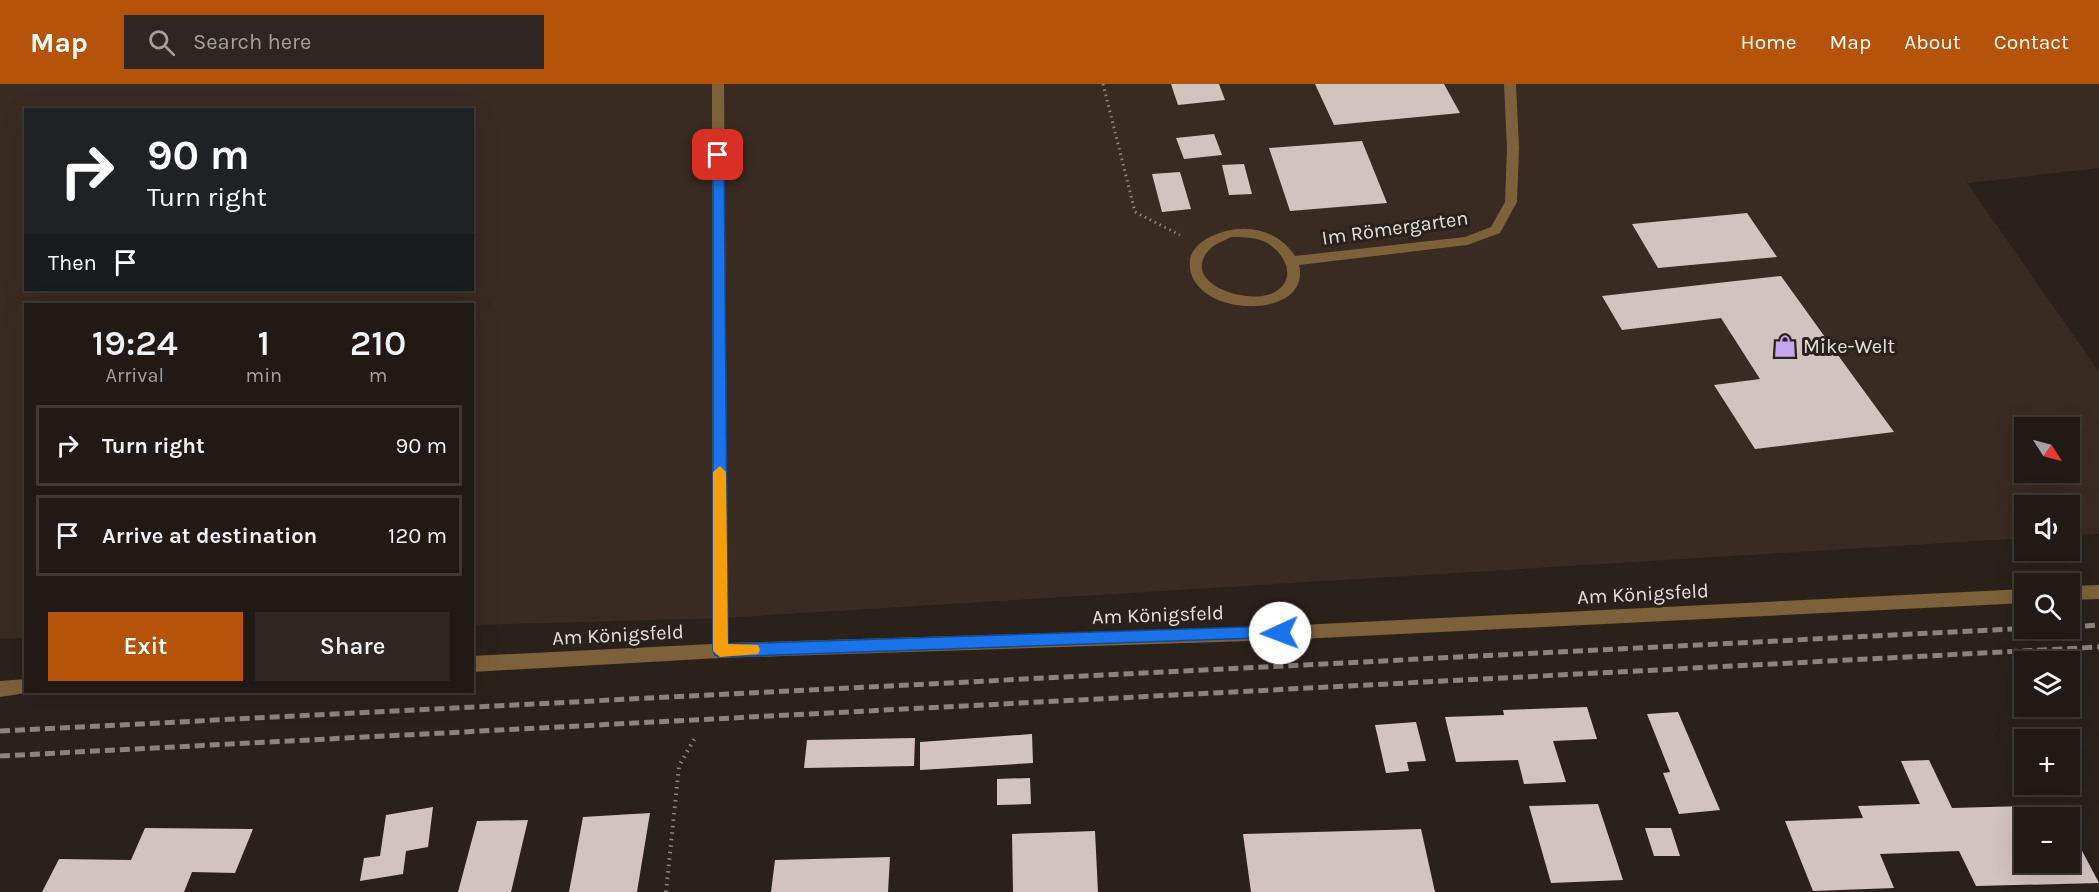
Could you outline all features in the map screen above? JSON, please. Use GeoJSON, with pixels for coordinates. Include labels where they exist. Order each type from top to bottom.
{"type":"FeatureCollection","features":[{"type":"Feature","properties":{"kind":"lane"},"geometry":{"type":"LineString","coordinates":[[718,84],[720,651]]}},
{"type":"Feature","properties":{"kind":"lane","name":"Im Römergarten"},"geometry":{"type":"LineString","coordinates":[[1293,261],[1467,241],[1496,230],[1511,202],[1513,148],[1510,84]]}},
{"type":"Feature","properties":{"kind":"lane"},"geometry":{"type":"LineString","coordinates":[[1229,233],[1251,233],[1267,238],[1285,249],[1293,261],[1295,276],[1289,287],[1279,297],[1247,303],[1230,301],[1207,288],[1198,277],[1195,264],[1203,246],[1214,238],[1229,233]]}},
{"type":"Feature","properties":{"kind":"lane"},"geometry":{"type":"LineString","coordinates":[[2080,593],[2099,592]]}},
{"type":"Feature","properties":{"kind":"lane","name":"Am Königsfeld"},"geometry":{"type":"LineString","coordinates":[[474,664],[720,651],[1280,633],[2014,597]]}},
{"type":"Feature","properties":{"kind":"lane"},"geometry":{"type":"LineString","coordinates":[[0,689],[24,687]]}},
{"type":"Feature","properties":{"kind":"path"},"geometry":{"type":"LineString","coordinates":[[1103,84],[1135,212],[1203,246]]}},
{"type":"Feature","properties":{"kind":"path"},"geometry":{"type":"LineString","coordinates":[[666,892],[679,766],[696,736]]}},
{"type":"Feature","properties":{"kind":"shaded area"},"geometry":{"type":"Polygon","coordinates":[[[0,84],[2099,84],[2099,168],[1967,183],[2099,372],[2099,534],[2080,535],[2080,495],[2014,495],[2014,539],[722,618],[474,625],[474,303],[24,303],[24,638],[0,639],[0,84]]]}},
{"type":"Feature","properties":{"kind":"building"},"geometry":{"type":"Polygon","coordinates":[[[1171,84],[1219,84],[1225,100],[1178,105],[1171,84]]]}},
{"type":"Feature","properties":{"kind":"building"},"geometry":{"type":"Polygon","coordinates":[[[1315,84],[1444,84],[1460,113],[1334,125],[1315,84]]]}},
{"type":"Feature","properties":{"kind":"building"},"geometry":{"type":"Polygon","coordinates":[[[1214,134],[1222,155],[1184,159],[1176,138],[1214,134]]]}},
{"type":"Feature","properties":{"kind":"building"},"geometry":{"type":"Polygon","coordinates":[[[1362,141],[1387,203],[1290,211],[1269,148],[1362,141]]]}},
{"type":"Feature","properties":{"kind":"building"},"geometry":{"type":"Polygon","coordinates":[[[1244,164],[1252,194],[1229,195],[1222,165],[1244,164]]]}},
{"type":"Feature","properties":{"kind":"building"},"geometry":{"type":"Polygon","coordinates":[[[1180,172],[1191,209],[1162,212],[1152,174],[1180,172]]]}},
{"type":"Feature","properties":{"kind":"building"},"geometry":{"type":"Polygon","coordinates":[[[1747,213],[1777,257],[1658,268],[1632,224],[1747,213]]]}},
{"type":"Feature","properties":{"kind":"building","name":"Mike-Welt"},"geometry":{"type":"Polygon","coordinates":[[[1781,276],[1894,432],[1755,449],[1714,385],[1760,379],[1721,318],[1622,330],[1602,296],[1781,276]]]}},
{"type":"Feature","properties":{"kind":"building"},"geometry":{"type":"Polygon","coordinates":[[[1587,707],[1597,739],[1553,741],[1566,782],[1524,784],[1518,760],[1456,762],[1445,717],[1504,715],[1503,710],[1587,707]]]}},
{"type":"Feature","properties":{"kind":"building"},"geometry":{"type":"Polygon","coordinates":[[[1678,712],[1720,810],[1679,814],[1663,773],[1670,772],[1647,714],[1678,712]]]}},
{"type":"Feature","properties":{"kind":"building"},"geometry":{"type":"Polygon","coordinates":[[[1416,722],[1426,761],[1407,762],[1409,771],[1386,773],[1375,725],[1416,722]]]}},
{"type":"Feature","properties":{"kind":"building"},"geometry":{"type":"Polygon","coordinates":[[[1032,734],[1033,763],[920,770],[920,742],[1032,734]]]}},
{"type":"Feature","properties":{"kind":"building"},"geometry":{"type":"Polygon","coordinates":[[[915,738],[914,766],[804,768],[807,740],[915,738]]]}},
{"type":"Feature","properties":{"kind":"building"},"geometry":{"type":"Polygon","coordinates":[[[1929,760],[1952,808],[2057,805],[2058,807],[2014,807],[2014,873],[2080,873],[2080,847],[2099,883],[1976,886],[1959,851],[1880,854],[1894,888],[1813,891],[1785,821],[1863,818],[1858,806],[1920,804],[1901,761],[1929,760]]]}},
{"type":"Feature","properties":{"kind":"building"},"geometry":{"type":"Polygon","coordinates":[[[1030,778],[1031,804],[997,805],[997,779],[1030,778]]]}},
{"type":"Feature","properties":{"kind":"building"},"geometry":{"type":"Polygon","coordinates":[[[1598,804],[1623,880],[1551,883],[1529,806],[1598,804]]]}},
{"type":"Feature","properties":{"kind":"building"},"geometry":{"type":"Polygon","coordinates":[[[433,807],[428,847],[406,851],[403,874],[360,881],[364,858],[380,856],[386,815],[433,807]]]}},
{"type":"Feature","properties":{"kind":"building"},"geometry":{"type":"Polygon","coordinates":[[[650,813],[637,892],[569,892],[583,817],[650,813]]]}},
{"type":"Feature","properties":{"kind":"building"},"geometry":{"type":"Polygon","coordinates":[[[528,820],[511,892],[458,892],[477,821],[528,820]]]}},
{"type":"Feature","properties":{"kind":"building"},"geometry":{"type":"Polygon","coordinates":[[[145,828],[253,829],[235,873],[192,872],[184,892],[42,892],[59,859],[131,860],[145,828]]]}},
{"type":"Feature","properties":{"kind":"building"},"geometry":{"type":"Polygon","coordinates":[[[1645,828],[1671,828],[1680,856],[1654,856],[1645,828]]]}},
{"type":"Feature","properties":{"kind":"building"},"geometry":{"type":"Polygon","coordinates":[[[1421,829],[1435,892],[1251,892],[1243,834],[1421,829]]]}},
{"type":"Feature","properties":{"kind":"building"},"geometry":{"type":"Polygon","coordinates":[[[1095,831],[1098,892],[1013,892],[1012,834],[1095,831]]]}},
{"type":"Feature","properties":{"kind":"building"},"geometry":{"type":"Polygon","coordinates":[[[890,857],[888,892],[771,892],[775,860],[890,857]]]}},
{"type":"Feature","properties":{"kind":"railway"},"geometry":{"type":"LineString","coordinates":[[2080,626],[2099,625]]}},
{"type":"Feature","properties":{"kind":"railway"},"geometry":{"type":"LineString","coordinates":[[0,731],[2014,629]]}},
{"type":"Feature","properties":{"kind":"railway"},"geometry":{"type":"LineString","coordinates":[[0,756],[2099,647]]}},
{"type":"Feature","properties":{"kind":"slow traffic"},"geometry":{"type":"LineString","coordinates":[[720,472],[720,651],[753,650]]}},
{"type":"Feature","properties":{"kind":"place","name":"Mike-Welt"},"geometry":{"type":"Point","coordinates":[1785,346]}},
{"type":"Feature","properties":{"kind":"route"},"geometry":{"type":"LineString","coordinates":[[718,155],[720,651],[1280,633]]}}]}
